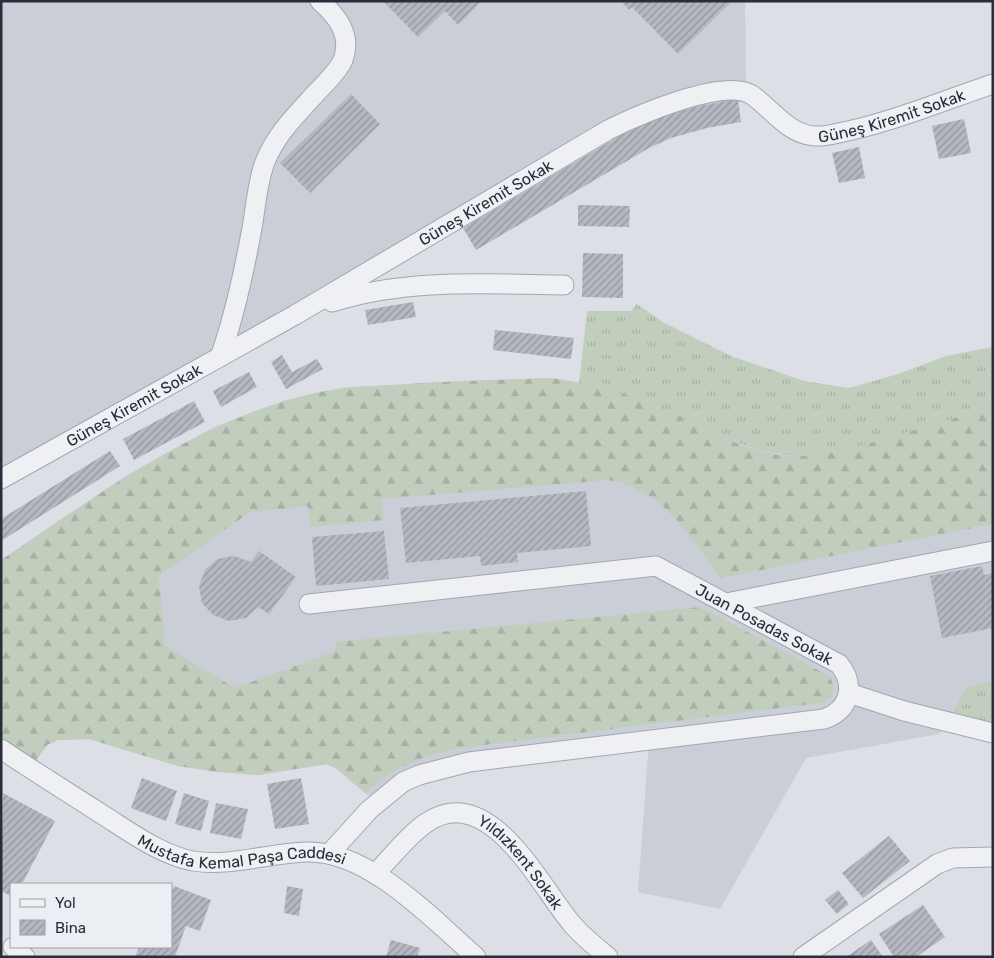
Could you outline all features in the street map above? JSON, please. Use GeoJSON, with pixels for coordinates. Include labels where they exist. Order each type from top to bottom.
{"type":"FeatureCollection","features":[{"type":"Feature","properties":{"kind":"street"},"geometry":{"type":"LineString","coordinates":[[220,357],[238,293],[258,183],[264,163],[285,127],[329,79],[342,61],[346,45],[345,33],[337,17],[320,1]]}},
{"type":"Feature","properties":{"kind":"street","name":"Güneş Kiremit Sokak"},"geometry":{"type":"LineString","coordinates":[[1,478],[295,315],[608,130],[658,106],[703,95],[740,90],[753,96],[799,133],[817,136],[874,125],[993,84]]}},
{"type":"Feature","properties":{"kind":"street"},"geometry":{"type":"LineString","coordinates":[[295,315],[359,294],[410,286],[459,283],[564,285]]}},
{"type":"Feature","properties":{"kind":"street"},"geometry":{"type":"LineString","coordinates":[[726,603],[993,551]]}},
{"type":"Feature","properties":{"kind":"street","name":"Juan Posadas Sokak"},"geometry":{"type":"LineString","coordinates":[[309,604],[656,566],[838,664],[848,678],[849,693]]}},
{"type":"Feature","properties":{"kind":"street"},"geometry":{"type":"LineString","coordinates":[[330,853],[387,794],[419,775],[469,762],[824,719],[840,710],[849,693],[904,711],[993,733]]}},
{"type":"Feature","properties":{"kind":"street","name":"Mustafa Kemal Paşa Caddesi"},"geometry":{"type":"LineString","coordinates":[[1,749],[141,839],[166,852],[193,861],[221,862],[305,852],[330,853],[351,860],[375,874],[407,897],[476,957]]}},
{"type":"Feature","properties":{"kind":"street","name":"Yıldızkent Sokak"},"geometry":{"type":"LineString","coordinates":[[375,874],[424,824],[438,816],[452,813],[478,817],[500,831],[573,925],[608,957]]}},
{"type":"Feature","properties":{"kind":"street"},"geometry":{"type":"LineString","coordinates":[[802,957],[937,864],[961,857],[993,858]]}},
{"type":"Feature","properties":{"kind":"street"},"geometry":{"type":"LineString","coordinates":[[14,948],[25,957]]}},
{"type":"Feature","properties":{"kind":"shaded area"},"geometry":{"type":"Polygon","coordinates":[[[1,1],[745,1],[746,92],[659,106],[1,479],[1,1]]]}},
{"type":"Feature","properties":{"kind":"shaded area"},"geometry":{"type":"Polygon","coordinates":[[[551,378],[593,385],[815,456],[993,407],[993,680],[966,687],[939,734],[806,758],[720,909],[638,892],[649,741],[469,762],[377,803],[337,769],[327,764],[259,775],[218,772],[178,766],[89,739],[58,740],[47,745],[30,769],[1,560],[124,477],[212,428],[286,400],[336,389],[435,382],[551,378]]]}},
{"type":"Feature","properties":{"kind":"green space"},"geometry":{"type":"Polygon","coordinates":[[[637,304],[663,322],[731,356],[804,381],[849,388],[898,374],[946,356],[993,347],[993,407],[857,447],[815,456],[786,455],[756,449],[725,438],[647,402],[579,383],[587,311],[631,311],[637,304]]]}},
{"type":"Feature","properties":{"kind":"green space"},"geometry":{"type":"Polygon","coordinates":[[[551,378],[600,387],[624,394],[664,409],[733,442],[769,453],[787,456],[815,455],[843,450],[993,407],[993,524],[721,578],[686,531],[661,505],[646,494],[609,480],[382,499],[383,520],[311,527],[308,506],[250,512],[159,576],[165,646],[235,688],[336,651],[335,642],[701,607],[829,676],[833,684],[833,692],[828,699],[820,703],[467,747],[438,753],[400,768],[365,793],[337,769],[327,764],[259,775],[218,772],[178,766],[89,739],[58,740],[47,745],[30,769],[1,749],[1,560],[81,506],[161,456],[203,434],[246,415],[290,400],[350,387],[551,378]]]}},
{"type":"Feature","properties":{"kind":"green space"},"geometry":{"type":"Polygon","coordinates":[[[993,680],[993,733],[946,723],[966,687],[993,680]]]}},
{"type":"Feature","properties":{"kind":"building"},"geometry":{"type":"Polygon","coordinates":[[[383,1],[482,1],[458,25],[445,11],[418,37],[383,1]]]}},
{"type":"Feature","properties":{"kind":"building"},"geometry":{"type":"Polygon","coordinates":[[[621,1],[732,1],[678,54],[632,7],[629,10],[621,1]]]}},
{"type":"Feature","properties":{"kind":"building"},"geometry":{"type":"Polygon","coordinates":[[[351,94],[380,124],[310,193],[280,163],[351,94]]]}},
{"type":"Feature","properties":{"kind":"building"},"geometry":{"type":"Polygon","coordinates":[[[738,99],[741,122],[707,128],[671,138],[649,148],[476,250],[463,228],[638,125],[663,115],[738,99]]]}},
{"type":"Feature","properties":{"kind":"building"},"geometry":{"type":"Polygon","coordinates":[[[964,119],[971,153],[939,159],[932,126],[964,119]]]}},
{"type":"Feature","properties":{"kind":"building"},"geometry":{"type":"Polygon","coordinates":[[[859,147],[865,178],[839,183],[832,153],[859,147]]]}},
{"type":"Feature","properties":{"kind":"building"},"geometry":{"type":"Polygon","coordinates":[[[578,205],[630,206],[629,227],[578,226],[578,205]]]}},
{"type":"Feature","properties":{"kind":"building"},"geometry":{"type":"Polygon","coordinates":[[[583,253],[623,254],[623,298],[582,297],[583,253]]]}},
{"type":"Feature","properties":{"kind":"building"},"geometry":{"type":"Polygon","coordinates":[[[413,302],[416,317],[368,325],[365,310],[413,302]]]}},
{"type":"Feature","properties":{"kind":"building"},"geometry":{"type":"Polygon","coordinates":[[[495,330],[574,338],[571,359],[493,350],[495,330]]]}},
{"type":"Feature","properties":{"kind":"building"},"geometry":{"type":"Polygon","coordinates":[[[282,355],[292,372],[317,359],[323,369],[286,389],[271,362],[282,355]]]}},
{"type":"Feature","properties":{"kind":"building"},"geometry":{"type":"Polygon","coordinates":[[[249,372],[257,387],[221,407],[213,391],[249,372]]]}},
{"type":"Feature","properties":{"kind":"building"},"geometry":{"type":"Polygon","coordinates":[[[194,401],[205,422],[134,460],[123,439],[194,401]]]}},
{"type":"Feature","properties":{"kind":"building"},"geometry":{"type":"Polygon","coordinates":[[[110,451],[120,466],[1,541],[1,519],[110,451]]]}},
{"type":"Feature","properties":{"kind":"building"},"geometry":{"type":"Polygon","coordinates":[[[586,491],[591,546],[517,553],[518,562],[481,566],[480,556],[406,563],[400,508],[586,491]]]}},
{"type":"Feature","properties":{"kind":"building"},"geometry":{"type":"Polygon","coordinates":[[[384,531],[389,579],[316,586],[312,537],[384,531]]]}},
{"type":"Feature","properties":{"kind":"building"},"geometry":{"type":"Polygon","coordinates":[[[259,551],[296,577],[269,614],[258,607],[246,618],[229,621],[213,615],[202,603],[199,586],[205,570],[217,559],[234,556],[251,562],[259,551]]]}},
{"type":"Feature","properties":{"kind":"building"},"geometry":{"type":"Polygon","coordinates":[[[982,566],[984,575],[993,573],[993,628],[942,638],[930,576],[982,566]]]}},
{"type":"Feature","properties":{"kind":"building"},"geometry":{"type":"Polygon","coordinates":[[[142,778],[177,791],[166,821],[131,808],[142,778]]]}},
{"type":"Feature","properties":{"kind":"building"},"geometry":{"type":"Polygon","coordinates":[[[301,778],[309,824],[275,829],[267,784],[301,778]]]}},
{"type":"Feature","properties":{"kind":"building"},"geometry":{"type":"Polygon","coordinates":[[[3,793],[55,821],[23,883],[10,883],[10,896],[1,891],[3,793]]]}},
{"type":"Feature","properties":{"kind":"building"},"geometry":{"type":"Polygon","coordinates":[[[184,793],[209,801],[201,831],[175,824],[184,793]]]}},
{"type":"Feature","properties":{"kind":"building"},"geometry":{"type":"Polygon","coordinates":[[[216,803],[248,809],[241,839],[210,833],[216,803]]]}},
{"type":"Feature","properties":{"kind":"building"},"geometry":{"type":"Polygon","coordinates":[[[889,836],[910,861],[863,898],[842,873],[889,836]]]}},
{"type":"Feature","properties":{"kind":"building"},"geometry":{"type":"Polygon","coordinates":[[[174,886],[211,900],[200,931],[186,926],[175,957],[135,957],[139,948],[172,948],[172,891],[174,886]]]}},
{"type":"Feature","properties":{"kind":"building"},"geometry":{"type":"Polygon","coordinates":[[[287,886],[303,889],[299,916],[284,913],[287,886]]]}},
{"type":"Feature","properties":{"kind":"building"},"geometry":{"type":"Polygon","coordinates":[[[838,890],[849,904],[837,914],[825,900],[838,890]]]}},
{"type":"Feature","properties":{"kind":"building"},"geometry":{"type":"Polygon","coordinates":[[[923,905],[945,937],[916,957],[894,957],[879,934],[923,905]]]}},
{"type":"Feature","properties":{"kind":"building"},"geometry":{"type":"Polygon","coordinates":[[[391,940],[420,948],[417,957],[386,957],[391,940]]]}},
{"type":"Feature","properties":{"kind":"building"},"geometry":{"type":"Polygon","coordinates":[[[871,940],[883,957],[846,957],[871,940]]]}}]}
